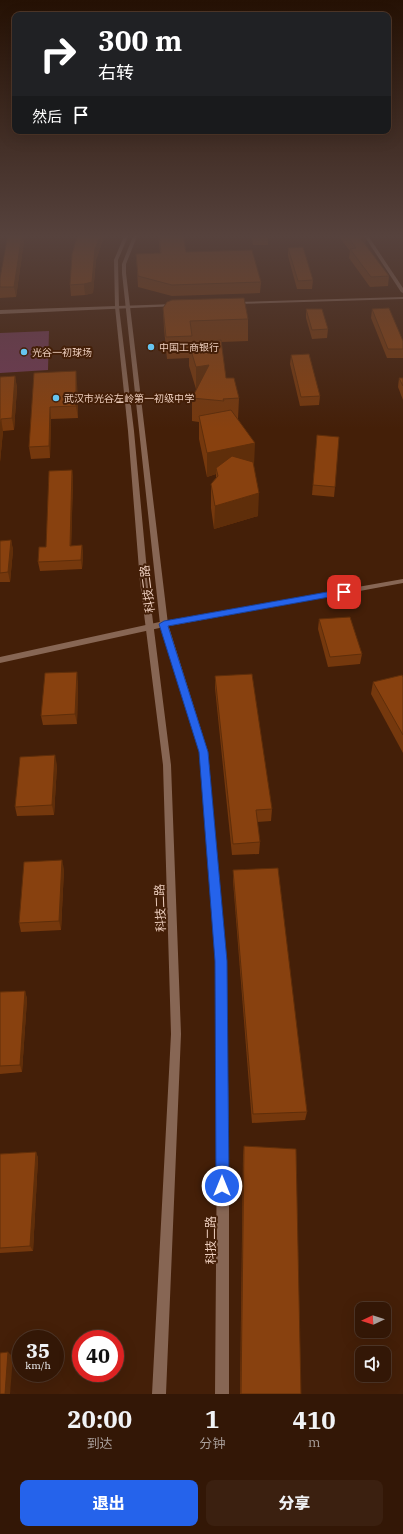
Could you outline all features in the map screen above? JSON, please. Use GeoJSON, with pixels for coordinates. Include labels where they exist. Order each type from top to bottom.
{"type":"FeatureCollection","features":[{"type":"Feature","properties":{"kind":"street","name":"科技二路"},"geometry":{"type":"LineString","coordinates":[[117,299],[131,431],[144,582],[167,765],[176,1034],[159,1394]]}},
{"type":"Feature","properties":{"kind":"street","name":"科技二路"},"geometry":{"type":"LineString","coordinates":[[127,299],[164,624],[204,752],[214,863],[221,961],[223,1138],[222,1394]]}},
{"type":"Feature","properties":{"kind":"street"},"geometry":{"type":"LineString","coordinates":[[230,304],[373,299]]}},
{"type":"Feature","properties":{"kind":"street"},"geometry":{"type":"LineString","coordinates":[[0,312],[183,305]]}},
{"type":"Feature","properties":{"kind":"street"},"geometry":{"type":"LineString","coordinates":[[0,660],[164,624],[403,580]]}},
{"type":"Feature","properties":{"kind":"shaded area","name":"光谷一初球场"},"geometry":{"type":"Polygon","coordinates":[[[49,331],[48,370],[0,373],[0,333],[49,331]]]}},
{"type":"Feature","properties":{"kind":"building"},"geometry":{"type":"Polygon","coordinates":[[[244,299],[248,319],[190,321],[192,336],[166,337],[163,308],[167,302],[172,300],[244,299]]]}},
{"type":"Feature","properties":{"kind":"building"},"geometry":{"type":"Polygon","coordinates":[[[389,308],[403,341],[403,349],[388,349],[372,309],[389,308]]]}},
{"type":"Feature","properties":{"kind":"building"},"geometry":{"type":"Polygon","coordinates":[[[306,309],[322,309],[328,329],[312,330],[306,309]]]}},
{"type":"Feature","properties":{"kind":"building"},"geometry":{"type":"Polygon","coordinates":[[[221,340],[226,378],[234,378],[239,398],[223,399],[224,401],[192,398],[209,365],[196,367],[189,344],[221,340]]]}},
{"type":"Feature","properties":{"kind":"building"},"geometry":{"type":"Polygon","coordinates":[[[309,354],[320,396],[301,397],[291,355],[309,354]]]}},
{"type":"Feature","properties":{"kind":"building"},"geometry":{"type":"Polygon","coordinates":[[[76,371],[76,406],[50,407],[49,446],[29,447],[34,373],[76,371]]]}},
{"type":"Feature","properties":{"kind":"building"},"geometry":{"type":"Polygon","coordinates":[[[15,376],[12,418],[1,419],[0,427],[0,377],[15,376]]]}},
{"type":"Feature","properties":{"kind":"building"},"geometry":{"type":"Polygon","coordinates":[[[399,378],[403,378],[403,386],[399,378]]]}},
{"type":"Feature","properties":{"kind":"building"},"geometry":{"type":"Polygon","coordinates":[[[231,410],[255,443],[207,453],[199,416],[231,410]]]}},
{"type":"Feature","properties":{"kind":"building"},"geometry":{"type":"Polygon","coordinates":[[[317,435],[339,437],[335,487],[313,485],[317,435]]]}},
{"type":"Feature","properties":{"kind":"building"},"geometry":{"type":"Polygon","coordinates":[[[232,456],[253,462],[259,493],[215,506],[211,484],[218,476],[216,468],[232,456]]]}},
{"type":"Feature","properties":{"kind":"building"},"geometry":{"type":"Polygon","coordinates":[[[72,470],[70,546],[82,545],[81,560],[38,562],[39,547],[46,547],[49,471],[72,470]]]}},
{"type":"Feature","properties":{"kind":"building"},"geometry":{"type":"Polygon","coordinates":[[[11,540],[8,572],[0,573],[0,541],[11,540]]]}},
{"type":"Feature","properties":{"kind":"building"},"geometry":{"type":"Polygon","coordinates":[[[350,617],[362,654],[330,657],[319,619],[350,617]]]}},
{"type":"Feature","properties":{"kind":"building"},"geometry":{"type":"Polygon","coordinates":[[[77,672],[75,714],[41,716],[45,673],[77,672]]]}},
{"type":"Feature","properties":{"kind":"building"},"geometry":{"type":"Polygon","coordinates":[[[252,674],[272,809],[256,810],[260,842],[233,844],[215,676],[252,674]]]}},
{"type":"Feature","properties":{"kind":"building"},"geometry":{"type":"Polygon","coordinates":[[[402,675],[403,677],[403,735],[373,682],[402,675]]]}},
{"type":"Feature","properties":{"kind":"building"},"geometry":{"type":"Polygon","coordinates":[[[55,755],[52,805],[15,807],[20,757],[55,755]]]}},
{"type":"Feature","properties":{"kind":"building"},"geometry":{"type":"Polygon","coordinates":[[[62,860],[59,921],[19,923],[24,862],[62,860]]]}},
{"type":"Feature","properties":{"kind":"building"},"geometry":{"type":"Polygon","coordinates":[[[278,868],[307,1112],[253,1114],[233,870],[278,868]]]}},
{"type":"Feature","properties":{"kind":"building"},"geometry":{"type":"Polygon","coordinates":[[[25,991],[20,1065],[0,1066],[0,992],[25,991]]]}},
{"type":"Feature","properties":{"kind":"building"},"geometry":{"type":"Polygon","coordinates":[[[244,1146],[296,1149],[301,1394],[241,1394],[244,1146]]]}},
{"type":"Feature","properties":{"kind":"building"},"geometry":{"type":"Polygon","coordinates":[[[36,1152],[30,1246],[0,1248],[0,1154],[36,1152]]]}},
{"type":"Feature","properties":{"kind":"building"},"geometry":{"type":"Polygon","coordinates":[[[8,1352],[5,1394],[0,1394],[0,1353],[8,1352]]]}},
{"type":"Feature","properties":{"kind":"place","name":"中国工商银行"},"geometry":{"type":"Point","coordinates":[151,347]}},
{"type":"Feature","properties":{"kind":"place","name":"光谷一初球场"},"geometry":{"type":"Point","coordinates":[24,352]}},
{"type":"Feature","properties":{"kind":"place","name":"武汉市光谷左岭第一初级中学"},"geometry":{"type":"Point","coordinates":[56,398]}},
{"type":"Feature","properties":{"kind":"route"},"geometry":{"type":"LineString","coordinates":[[222,1186],[223,1138],[221,961],[204,752],[164,624],[344,592]]}}]}
